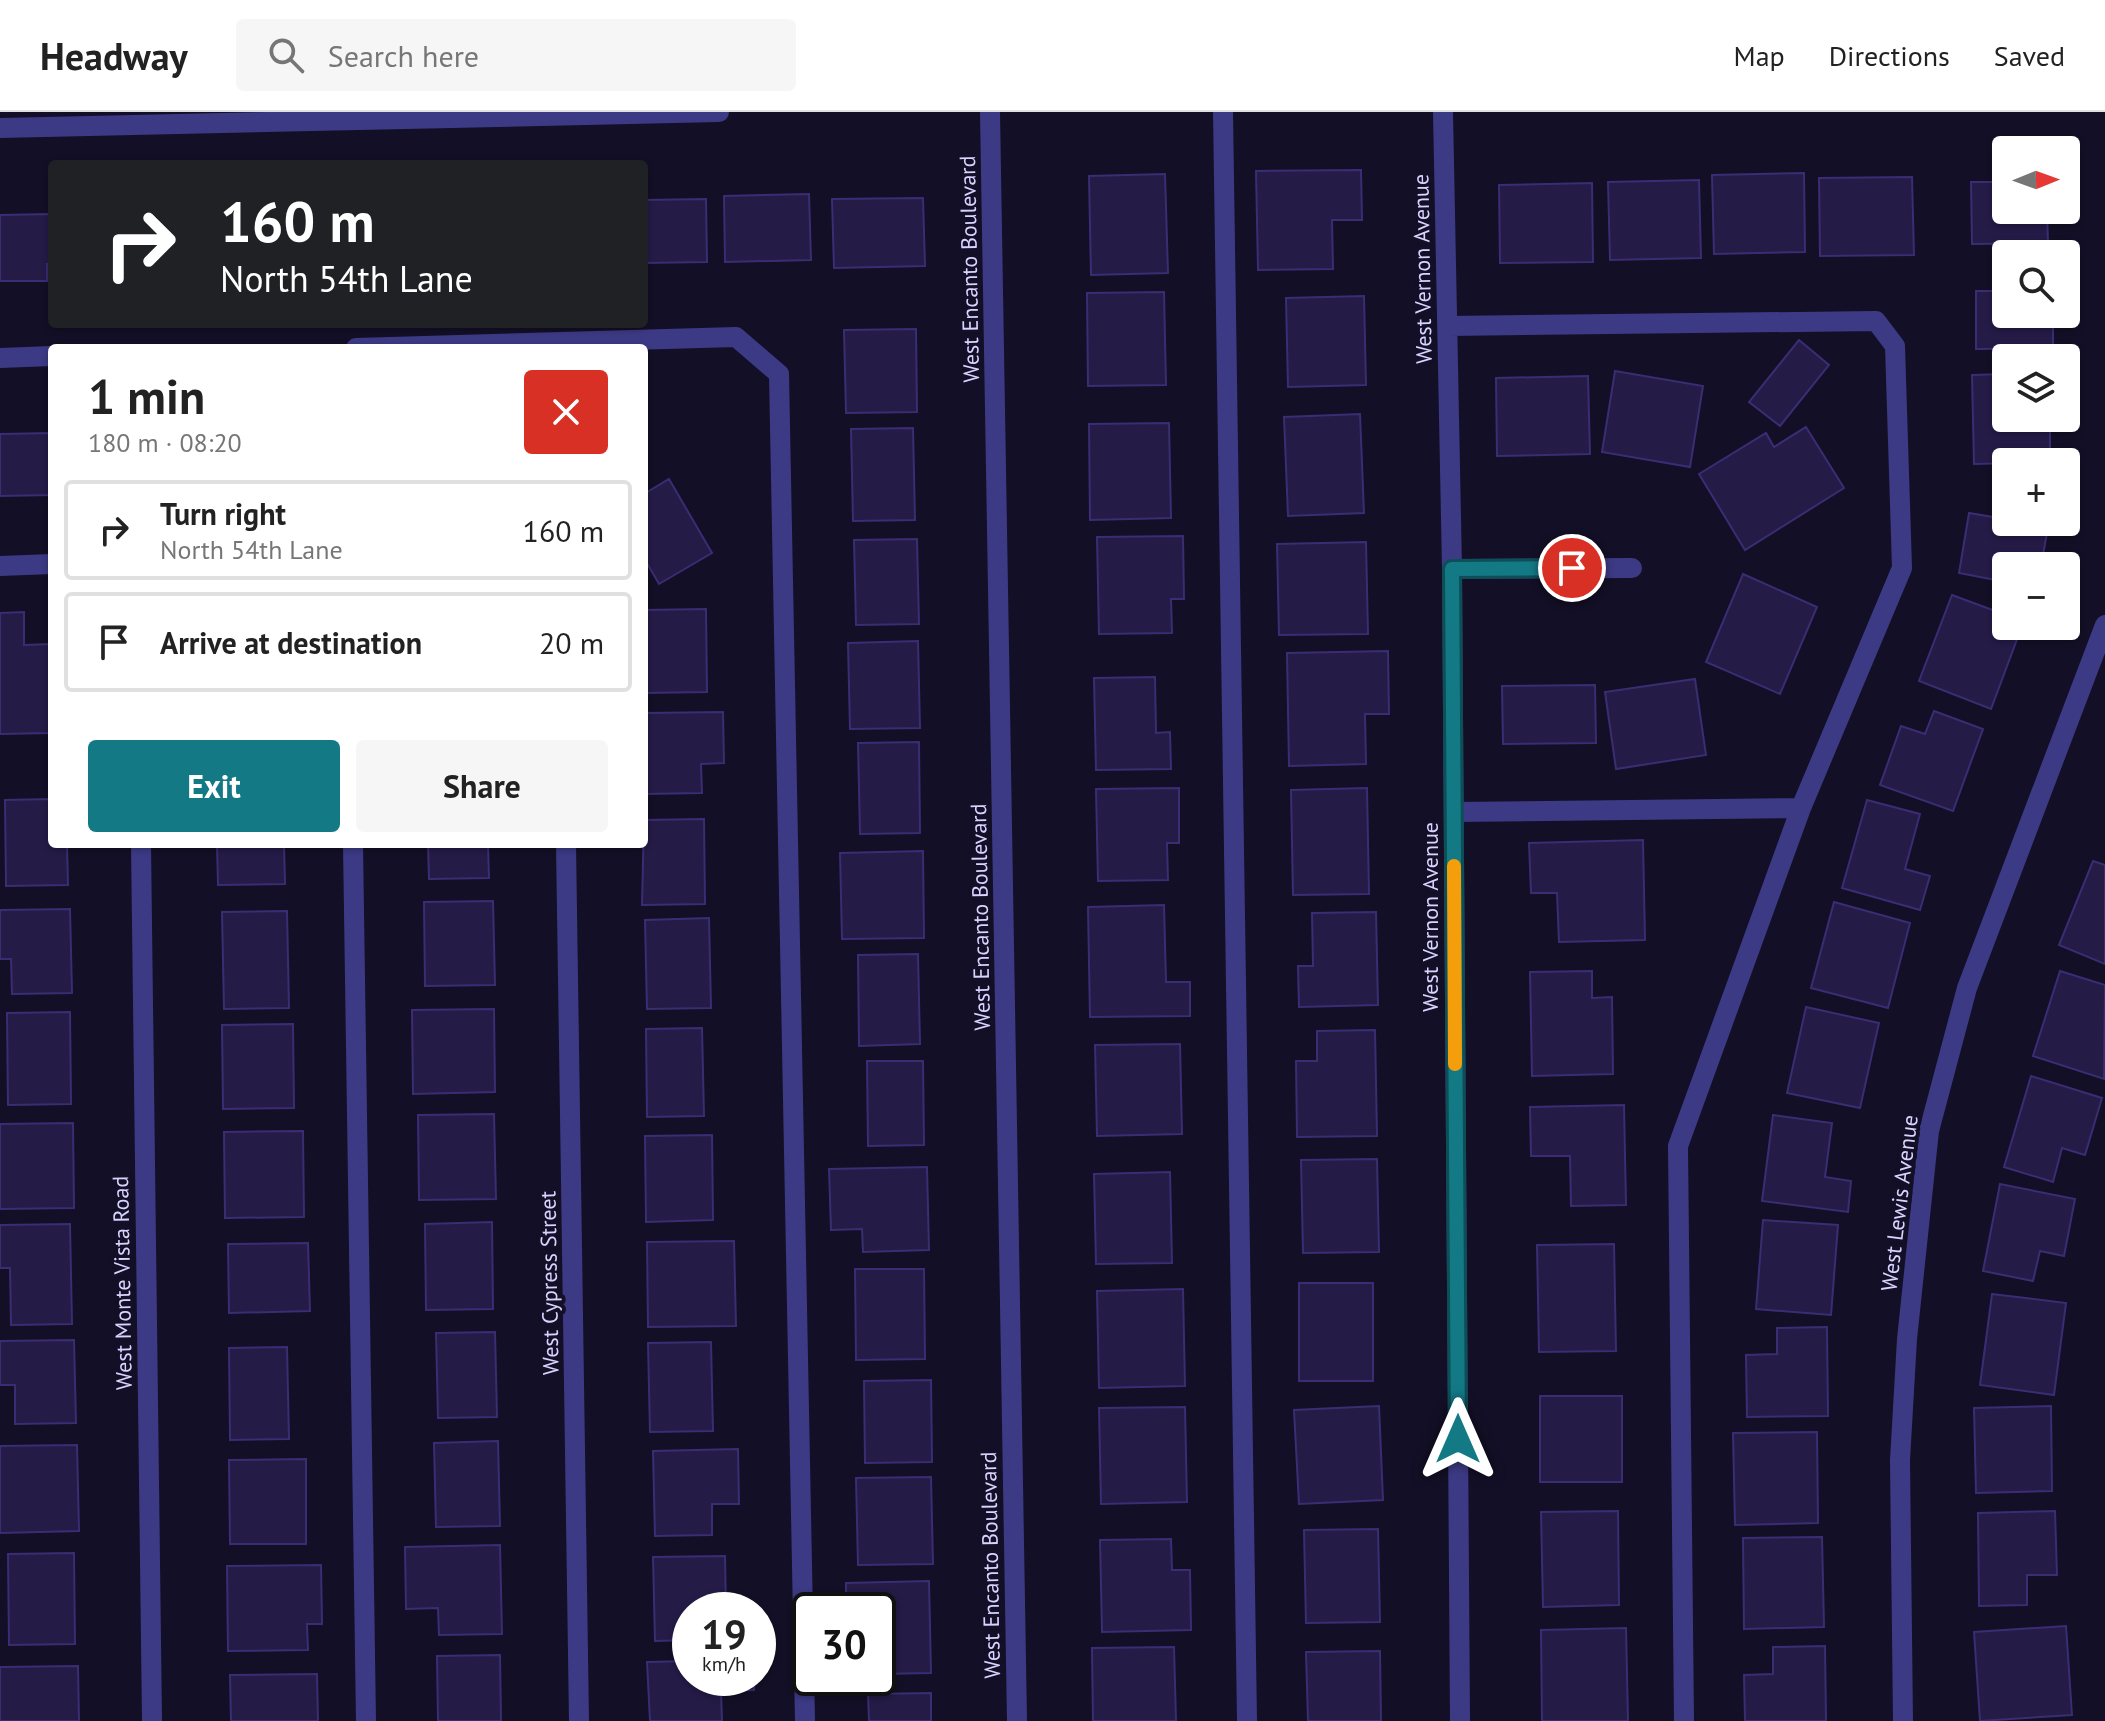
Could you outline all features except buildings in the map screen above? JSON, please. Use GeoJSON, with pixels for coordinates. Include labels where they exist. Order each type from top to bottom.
{"type":"FeatureCollection","features":[{"type":"Feature","properties":{"kind":"street"},"geometry":{"type":"LineString","coordinates":[[0,128],[719,112]]}},
{"type":"Feature","properties":{"kind":"street","name":"West Encanto Boulevard"},"geometry":{"type":"LineString","coordinates":[[990,112],[1017,1721]]}},
{"type":"Feature","properties":{"kind":"street"},"geometry":{"type":"LineString","coordinates":[[1223,112],[1247,1721]]}},
{"type":"Feature","properties":{"kind":"street","name":"West Vernon Avenue"},"geometry":{"type":"LineString","coordinates":[[1443,112],[1452,569],[1460,1721]]}},
{"type":"Feature","properties":{"kind":"street"},"geometry":{"type":"LineString","coordinates":[[1448,326],[1876,321],[1895,346],[1902,568],[1801,808],[1678,1146],[1684,1721]]}},
{"type":"Feature","properties":{"kind":"street"},"geometry":{"type":"LineString","coordinates":[[494,344],[736,337],[779,374],[805,1721]]}},
{"type":"Feature","properties":{"kind":"street"},"geometry":{"type":"LineString","coordinates":[[0,358],[48,356]]}},
{"type":"Feature","properties":{"kind":"street"},"geometry":{"type":"LineString","coordinates":[[0,566],[48,564]]}},
{"type":"Feature","properties":{"kind":"street"},"geometry":{"type":"LineString","coordinates":[[1452,569],[1632,568]]}},
{"type":"Feature","properties":{"kind":"street","name":"West Lewis Avenue"},"geometry":{"type":"LineString","coordinates":[[1903,1721],[1900,1460],[1907,1339],[1929,1131],[1967,988],[2105,625]]}},
{"type":"Feature","properties":{"kind":"street"},"geometry":{"type":"LineString","coordinates":[[1454,812],[1801,808]]}},
{"type":"Feature","properties":{"kind":"street","name":"West Monte Vista Road"},"geometry":{"type":"LineString","coordinates":[[141,848],[152,1721]]}},
{"type":"Feature","properties":{"kind":"street"},"geometry":{"type":"LineString","coordinates":[[353,848],[366,1721]]}},
{"type":"Feature","properties":{"kind":"street","name":"West Cypress Street"},"geometry":{"type":"LineString","coordinates":[[566,848],[579,1721]]}},
{"type":"Feature","properties":{"kind":"slow traffic"},"geometry":{"type":"LineString","coordinates":[[1454,866],[1455,1064]]}},
{"type":"Feature","properties":{"kind":"route"},"geometry":{"type":"LineString","coordinates":[[1458,1439],[1452,569],[1572,568]]}}]}
